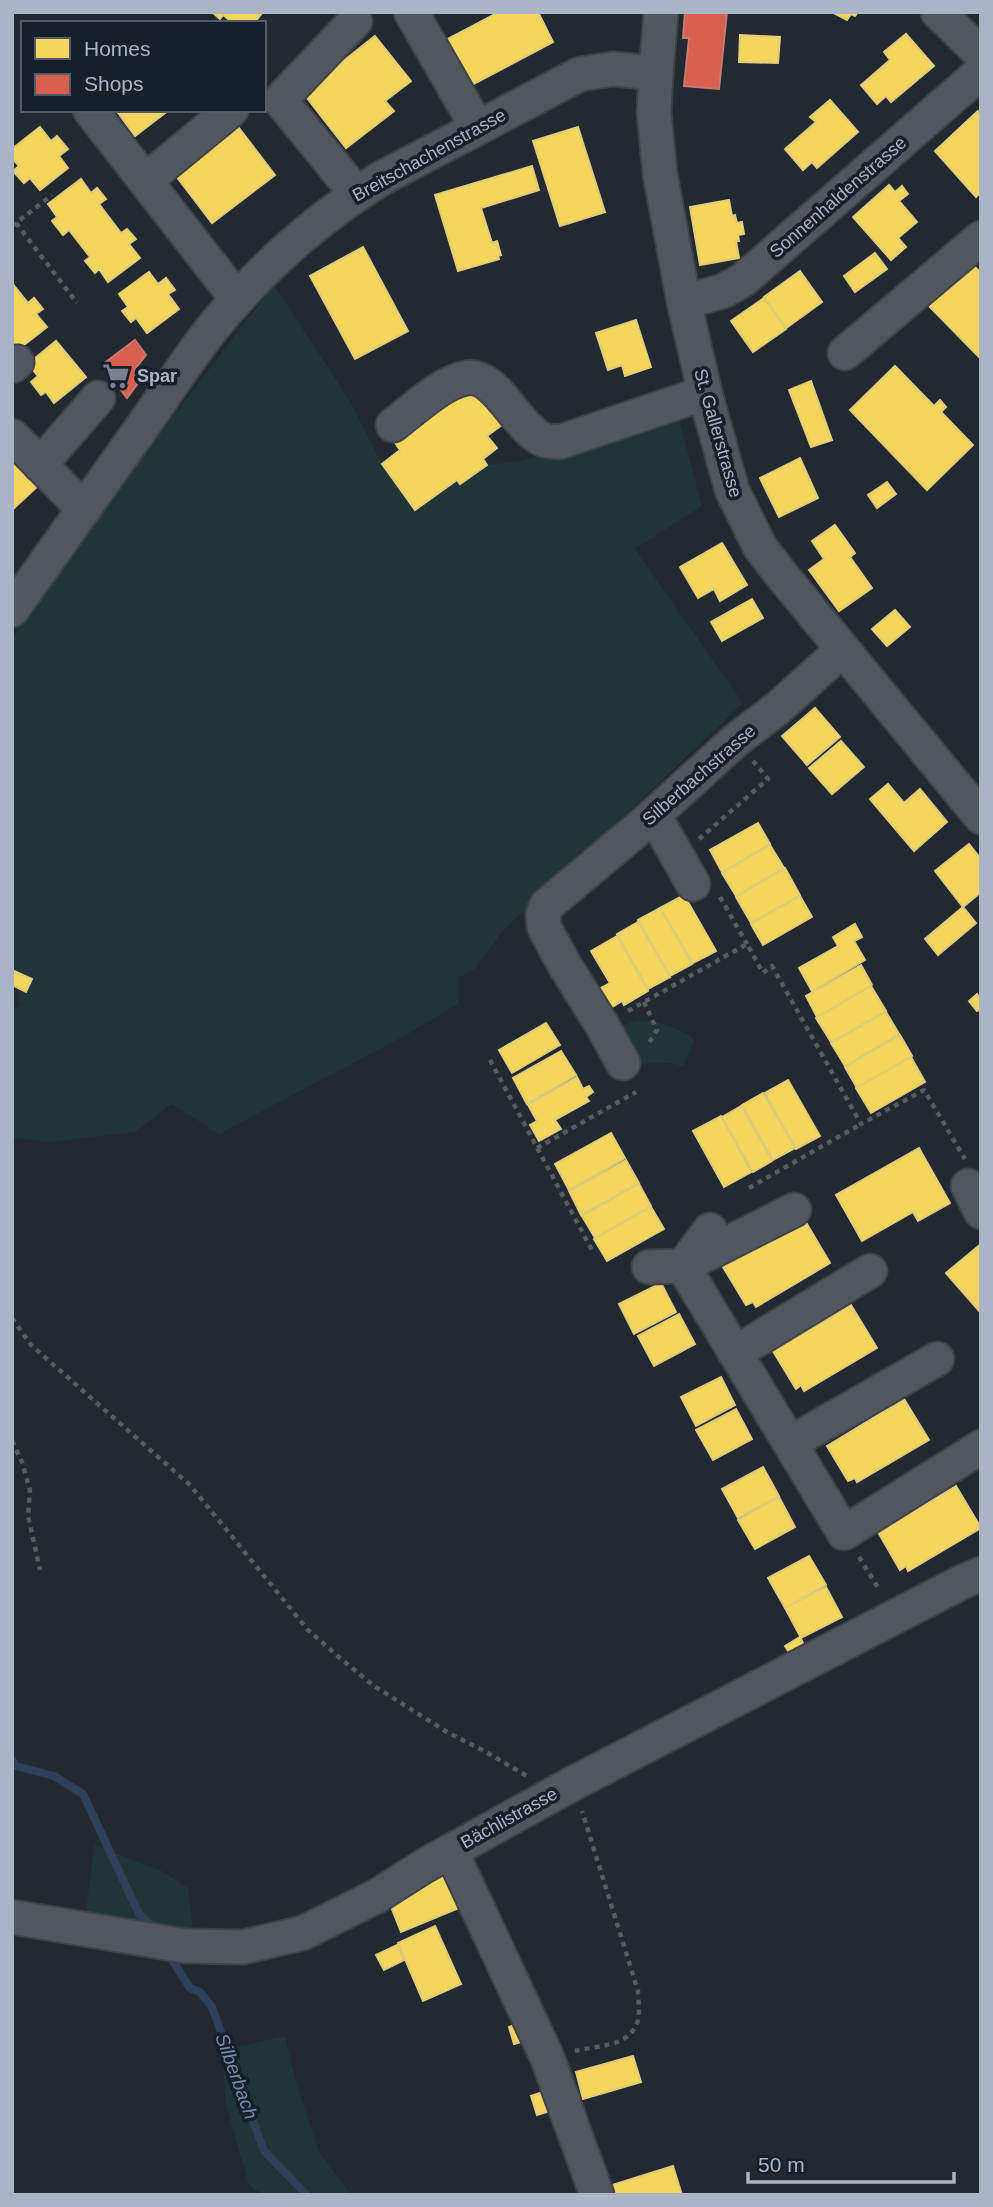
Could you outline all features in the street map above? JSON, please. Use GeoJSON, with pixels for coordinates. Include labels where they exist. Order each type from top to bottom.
{"type":"FeatureCollection","features":[{"type":"Feature","properties":{"kind":"street"},"geometry":{"type":"LineString","coordinates":[[411,12],[477,127]]}},
{"type":"Feature","properties":{"kind":"street","name":"St. Gallerstrasse"},"geometry":{"type":"LineString","coordinates":[[662,12],[654,113],[660,174],[684,302],[732,491],[760,547],[981,817]]}},
{"type":"Feature","properties":{"kind":"street"},"geometry":{"type":"LineString","coordinates":[[939,12],[981,54]]}},
{"type":"Feature","properties":{"kind":"street"},"geometry":{"type":"LineString","coordinates":[[355,21],[272,96],[347,182],[355,195]]}},
{"type":"Feature","properties":{"kind":"street","name":"Breitschachenstrasse"},"geometry":{"type":"LineString","coordinates":[[12,610],[186,366],[239,297],[300,237],[355,195],[477,127],[580,74],[614,69],[656,73]]}},
{"type":"Feature","properties":{"kind":"street","name":"Sonnenhaldenstrasse"},"geometry":{"type":"LineString","coordinates":[[684,302],[723,291],[743,280],[981,72]]}},
{"type":"Feature","properties":{"kind":"street"},"geometry":{"type":"LineString","coordinates":[[92,112],[227,286],[239,297]]}},
{"type":"Feature","properties":{"kind":"street"},"geometry":{"type":"LineString","coordinates":[[146,180],[229,112]]}},
{"type":"Feature","properties":{"kind":"street"},"geometry":{"type":"LineString","coordinates":[[845,353],[981,238]]}},
{"type":"Feature","properties":{"kind":"street"},"geometry":{"type":"LineString","coordinates":[[393,425],[447,385],[467,377],[482,380],[495,390],[528,428],[543,440],[560,442],[705,393]]}},
{"type":"Feature","properties":{"kind":"street"},"geometry":{"type":"LineString","coordinates":[[40,465],[98,398]]}},
{"type":"Feature","properties":{"kind":"street"},"geometry":{"type":"LineString","coordinates":[[12,436],[85,507]]}},
{"type":"Feature","properties":{"kind":"street","name":"Silberbachstrasse"},"geometry":{"type":"LineString","coordinates":[[602,1025],[544,927],[543,914],[546,906],[842,650]]}},
{"type":"Feature","properties":{"kind":"street"},"geometry":{"type":"LineString","coordinates":[[654,815],[705,888]]}},
{"type":"Feature","properties":{"kind":"street"},"geometry":{"type":"LineString","coordinates":[[602,1025],[623,1063]]}},
{"type":"Feature","properties":{"kind":"street"},"geometry":{"type":"LineString","coordinates":[[649,1267],[682,1266],[794,1210]]}},
{"type":"Feature","properties":{"kind":"street"},"geometry":{"type":"LineString","coordinates":[[682,1266],[710,1230]]}},
{"type":"Feature","properties":{"kind":"street"},"geometry":{"type":"LineString","coordinates":[[682,1266],[844,1533],[981,1447]]}},
{"type":"Feature","properties":{"kind":"street"},"geometry":{"type":"LineString","coordinates":[[735,1353],[870,1271]]}},
{"type":"Feature","properties":{"kind":"street"},"geometry":{"type":"LineString","coordinates":[[790,1443],[937,1359]]}},
{"type":"Feature","properties":{"kind":"street","name":"Bächlistrasse"},"geometry":{"type":"LineString","coordinates":[[12,1917],[185,1946],[243,1947],[303,1933],[377,1896],[565,1787],[981,1574]]}},
{"type":"Feature","properties":{"kind":"street"},"geometry":{"type":"LineString","coordinates":[[451,1851],[547,2057],[597,2195]]}},
{"type":"Feature","properties":{"kind":"path"},"geometry":{"type":"LineString","coordinates":[[52,195],[14,225],[77,303]]}},
{"type":"Feature","properties":{"kind":"path"},"geometry":{"type":"LineString","coordinates":[[692,845],[768,779],[736,740]]}},
{"type":"Feature","properties":{"kind":"path"},"geometry":{"type":"LineString","coordinates":[[705,888],[747,944],[763,973],[772,967],[861,1124]]}},
{"type":"Feature","properties":{"kind":"path"},"geometry":{"type":"LineString","coordinates":[[602,1025],[747,944]]}},
{"type":"Feature","properties":{"kind":"path"},"geometry":{"type":"LineString","coordinates":[[490,1060],[592,1250]]}},
{"type":"Feature","properties":{"kind":"path"},"geometry":{"type":"LineString","coordinates":[[537,1148],[636,1093],[623,1063]]}},
{"type":"Feature","properties":{"kind":"path"},"geometry":{"type":"LineString","coordinates":[[749,1188],[923,1090],[972,1172],[974,1199]]}},
{"type":"Feature","properties":{"kind":"path"},"geometry":{"type":"LineString","coordinates":[[12,1318],[30,1345],[190,1485],[308,1630],[374,1686],[447,1732],[565,1787],[580,1805],[638,1991],[638,2020],[627,2038],[607,2046],[547,2057]]}},
{"type":"Feature","properties":{"kind":"path"},"geometry":{"type":"LineString","coordinates":[[12,1441],[22,1462],[30,1490],[29,1516],[40,1570]]}},
{"type":"Feature","properties":{"kind":"path"},"geometry":{"type":"LineString","coordinates":[[844,1533],[895,1616]]}},
{"type":"Feature","properties":{"kind":"green space"},"geometry":{"type":"Polygon","coordinates":[[[274,285],[348,398],[382,464],[415,510],[457,480],[460,484],[487,465],[522,461],[676,408],[702,506],[635,549],[743,703],[501,933],[476,968],[458,978],[459,1003],[408,1034],[219,1134],[171,1104],[135,1132],[51,1142],[12,1138],[12,1011],[20,1005],[12,966],[12,639],[169,421],[274,285]]]}},
{"type":"Feature","properties":{"kind":"green space"},"geometry":{"type":"Polygon","coordinates":[[[638,1020],[668,1026],[695,1039],[683,1066],[669,1063],[635,1064],[631,1055],[635,1050],[628,1045],[619,1027],[638,1020]]]}},
{"type":"Feature","properties":{"kind":"green space"},"geometry":{"type":"Polygon","coordinates":[[[94,1845],[162,1871],[188,1888],[193,1931],[86,1912],[94,1845]]]}},
{"type":"Feature","properties":{"kind":"green space"},"geometry":{"type":"Polygon","coordinates":[[[285,2036],[297,2086],[319,2152],[351,2195],[263,2195],[249,2185],[226,2105],[222,2050],[285,2036]]]}},
{"type":"Feature","properties":{"kind":"building: Homes"},"geometry":{"type":"Polygon","coordinates":[[[212,12],[263,12],[256,21],[230,21],[223,15],[220,19],[212,12]]]}},
{"type":"Feature","properties":{"kind":"building: Homes"},"geometry":{"type":"Polygon","coordinates":[[[499,12],[538,12],[553,42],[470,86],[446,40],[499,12]]]}},
{"type":"Feature","properties":{"kind":"building: Homes"},"geometry":{"type":"Polygon","coordinates":[[[832,12],[858,12],[855,16],[851,14],[847,20],[832,12]]]}},
{"type":"Feature","properties":{"kind":"building: Homes"},"geometry":{"type":"Polygon","coordinates":[[[906,34],[934,66],[891,102],[886,96],[877,104],[861,85],[890,60],[884,52],[906,34]]]}},
{"type":"Feature","properties":{"kind":"building: Homes"},"geometry":{"type":"Polygon","coordinates":[[[740,35],[780,37],[778,63],[739,62],[740,35]]]}},
{"type":"Feature","properties":{"kind":"building: Homes"},"geometry":{"type":"Polygon","coordinates":[[[375,36],[411,81],[385,101],[394,111],[346,148],[303,93],[375,36]]]}},
{"type":"Feature","properties":{"kind":"building: Homes"},"geometry":{"type":"Polygon","coordinates":[[[830,100],[858,132],[817,168],[812,162],[803,170],[785,149],[816,122],[810,117],[830,100]]]}},
{"type":"Feature","properties":{"kind":"building: Homes"},"geometry":{"type":"Polygon","coordinates":[[[978,111],[981,114],[981,192],[976,197],[935,151],[978,111]]]}},
{"type":"Feature","properties":{"kind":"building: Homes"},"geometry":{"type":"Polygon","coordinates":[[[117,112],[166,112],[135,136],[117,112]]]}},
{"type":"Feature","properties":{"kind":"building: Homes"},"geometry":{"type":"Polygon","coordinates":[[[40,127],[51,141],[57,136],[68,149],[59,156],[68,168],[40,190],[30,178],[24,183],[13,171],[19,166],[12,158],[12,149],[40,127]]]}},
{"type":"Feature","properties":{"kind":"building: Homes"},"geometry":{"type":"Polygon","coordinates":[[[578,127],[605,212],[560,226],[533,141],[578,127]]]}},
{"type":"Feature","properties":{"kind":"building: Homes"},"geometry":{"type":"Polygon","coordinates":[[[239,128],[275,175],[212,223],[176,176],[239,128]]]}},
{"type":"Feature","properties":{"kind":"building: Homes"},"geometry":{"type":"Polygon","coordinates":[[[532,166],[539,190],[481,208],[492,243],[497,241],[501,255],[498,256],[499,259],[458,271],[435,195],[532,166]]]}},
{"type":"Feature","properties":{"kind":"building: Homes"},"geometry":{"type":"Polygon","coordinates":[[[81,179],[91,193],[97,188],[106,199],[99,204],[121,233],[127,229],[136,239],[129,244],[140,258],[108,282],[99,269],[95,273],[85,261],[90,257],[69,230],[63,235],[52,221],[57,217],[48,204],[81,179]]]}},
{"type":"Feature","properties":{"kind":"building: Homes"},"geometry":{"type":"Polygon","coordinates":[[[889,185],[895,192],[902,186],[908,194],[899,201],[917,222],[898,238],[906,247],[891,260],[853,217],[889,185]]]}},
{"type":"Feature","properties":{"kind":"building: Homes"},"geometry":{"type":"Polygon","coordinates":[[[729,200],[732,216],[735,215],[737,223],[742,222],[744,234],[738,235],[739,241],[736,241],[739,258],[700,265],[690,207],[729,200]]]}},
{"type":"Feature","properties":{"kind":"building: Homes"},"geometry":{"type":"Polygon","coordinates":[[[363,247],[408,331],[355,359],[310,276],[363,247]]]}},
{"type":"Feature","properties":{"kind":"building: Homes"},"geometry":{"type":"Polygon","coordinates":[[[875,253],[887,269],[855,292],[844,276],[875,253]]]}},
{"type":"Feature","properties":{"kind":"building: Homes"},"geometry":{"type":"Polygon","coordinates":[[[971,263],[981,273],[981,359],[928,305],[971,263]]]}},
{"type":"Feature","properties":{"kind":"building: Homes"},"geometry":{"type":"Polygon","coordinates":[[[800,271],[822,302],[786,328],[764,297],[800,271]]]}},
{"type":"Feature","properties":{"kind":"building: Homes"},"geometry":{"type":"Polygon","coordinates":[[[149,272],[158,284],[166,278],[175,290],[168,294],[179,309],[147,333],[136,318],[131,322],[122,311],[128,307],[119,294],[149,272]]]}},
{"type":"Feature","properties":{"kind":"building: Homes"},"geometry":{"type":"Polygon","coordinates":[[[12,283],[28,303],[34,298],[43,309],[36,314],[47,327],[15,352],[12,349],[12,283]]]}},
{"type":"Feature","properties":{"kind":"building: Homes"},"geometry":{"type":"Polygon","coordinates":[[[764,298],[786,329],[753,352],[731,321],[764,298]]]}},
{"type":"Feature","properties":{"kind":"building: Homes"},"geometry":{"type":"Polygon","coordinates":[[[636,320],[651,367],[625,376],[622,365],[608,370],[596,333],[636,320]]]}},
{"type":"Feature","properties":{"kind":"building: Homes"},"geometry":{"type":"Polygon","coordinates":[[[56,341],[86,377],[54,403],[46,392],[41,395],[31,382],[38,376],[28,364],[56,341]]]}},
{"type":"Feature","properties":{"kind":"building: Homes"},"geometry":{"type":"Polygon","coordinates":[[[895,366],[934,406],[940,400],[946,407],[941,412],[973,445],[927,490],[850,410],[895,366]]]}},
{"type":"Feature","properties":{"kind":"building: Homes"},"geometry":{"type":"Polygon","coordinates":[[[811,381],[832,440],[811,447],[789,390],[811,381]]]}},
{"type":"Feature","properties":{"kind":"building: Homes"},"geometry":{"type":"Polygon","coordinates":[[[472,383],[502,425],[487,436],[497,448],[483,459],[487,465],[460,484],[457,480],[415,510],[382,464],[400,450],[393,440],[472,383]]]}},
{"type":"Feature","properties":{"kind":"building: Homes"},"geometry":{"type":"Polygon","coordinates":[[[800,458],[818,498],[779,517],[760,478],[800,458]]]}},
{"type":"Feature","properties":{"kind":"building: Homes"},"geometry":{"type":"Polygon","coordinates":[[[12,460],[39,485],[12,510],[12,460]]]}},
{"type":"Feature","properties":{"kind":"building: Homes"},"geometry":{"type":"Polygon","coordinates":[[[887,482],[896,494],[877,508],[868,495],[887,482]]]}},
{"type":"Feature","properties":{"kind":"building: Homes"},"geometry":{"type":"Polygon","coordinates":[[[835,525],[855,553],[850,557],[872,588],[839,611],[809,570],[824,559],[812,541],[835,525]]]}},
{"type":"Feature","properties":{"kind":"building: Homes"},"geometry":{"type":"Polygon","coordinates":[[[722,543],[747,585],[720,601],[714,589],[698,598],[680,567],[722,543]]]}},
{"type":"Feature","properties":{"kind":"building: Homes"},"geometry":{"type":"Polygon","coordinates":[[[752,599],[763,618],[722,641],[711,622],[752,599]]]}},
{"type":"Feature","properties":{"kind":"building: Homes"},"geometry":{"type":"Polygon","coordinates":[[[895,610],[910,627],[887,646],[872,629],[895,610]]]}},
{"type":"Feature","properties":{"kind":"building: Homes"},"geometry":{"type":"Polygon","coordinates":[[[815,708],[840,737],[807,765],[782,736],[815,708]]]}},
{"type":"Feature","properties":{"kind":"building: Homes"},"geometry":{"type":"Polygon","coordinates":[[[841,741],[864,767],[832,794],[809,768],[841,741]]]}},
{"type":"Feature","properties":{"kind":"building: Homes"},"geometry":{"type":"Polygon","coordinates":[[[888,784],[904,803],[920,789],[947,822],[914,851],[870,799],[888,784]]]}},
{"type":"Feature","properties":{"kind":"building: Homes"},"geometry":{"type":"Polygon","coordinates":[[[758,823],[770,844],[722,872],[710,850],[758,823]]]}},
{"type":"Feature","properties":{"kind":"building: Homes"},"geometry":{"type":"Polygon","coordinates":[[[969,844],[981,859],[981,892],[963,907],[935,871],[969,844]]]}},
{"type":"Feature","properties":{"kind":"building: Homes"},"geometry":{"type":"Polygon","coordinates":[[[770,845],[784,868],[736,896],[722,873],[770,845]]]}},
{"type":"Feature","properties":{"kind":"building: Homes"},"geometry":{"type":"Polygon","coordinates":[[[785,868],[800,895],[751,923],[736,897],[785,868]]]}},
{"type":"Feature","properties":{"kind":"building: Homes"},"geometry":{"type":"Polygon","coordinates":[[[684,895],[716,951],[693,963],[660,908],[684,895]]]}},
{"type":"Feature","properties":{"kind":"building: Homes"},"geometry":{"type":"Polygon","coordinates":[[[800,896],[812,917],[763,945],[751,924],[800,896]]]}},
{"type":"Feature","properties":{"kind":"building: Homes"},"geometry":{"type":"Polygon","coordinates":[[[963,907],[976,923],[938,955],[925,939],[963,907]]]}},
{"type":"Feature","properties":{"kind":"building: Homes"},"geometry":{"type":"Polygon","coordinates":[[[660,908],[692,964],[670,976],[638,920],[660,908]]]}},
{"type":"Feature","properties":{"kind":"building: Homes"},"geometry":{"type":"Polygon","coordinates":[[[638,922],[670,977],[648,989],[617,934],[638,922]]]}},
{"type":"Feature","properties":{"kind":"building: Homes"},"geometry":{"type":"Polygon","coordinates":[[[855,924],[862,937],[854,941],[865,960],[812,991],[799,968],[838,946],[833,937],[855,924]]]}},
{"type":"Feature","properties":{"kind":"building: Homes"},"geometry":{"type":"Polygon","coordinates":[[[617,936],[648,991],[624,1005],[622,1001],[612,1007],[601,988],[610,983],[591,951],[617,936]]]}},
{"type":"Feature","properties":{"kind":"building: Homes"},"geometry":{"type":"Polygon","coordinates":[[[861,965],[872,985],[817,1017],[806,996],[861,965]]]}},
{"type":"Feature","properties":{"kind":"building: Homes"},"geometry":{"type":"Polygon","coordinates":[[[14,971],[32,979],[26,992],[12,985],[14,971]]]}},
{"type":"Feature","properties":{"kind":"building: Homes"},"geometry":{"type":"Polygon","coordinates":[[[871,986],[886,1011],[831,1042],[816,1018],[871,986]]]}},
{"type":"Feature","properties":{"kind":"building: Homes"},"geometry":{"type":"Polygon","coordinates":[[[977,994],[981,1000],[981,1009],[977,1011],[969,1001],[977,994]]]}},
{"type":"Feature","properties":{"kind":"building: Homes"},"geometry":{"type":"Polygon","coordinates":[[[886,1012],[899,1034],[845,1066],[831,1043],[886,1012]]]}},
{"type":"Feature","properties":{"kind":"building: Homes"},"geometry":{"type":"Polygon","coordinates":[[[546,1023],[560,1045],[512,1073],[499,1050],[546,1023]]]}},
{"type":"Feature","properties":{"kind":"building: Homes"},"geometry":{"type":"Polygon","coordinates":[[[900,1035],[912,1056],[857,1088],[845,1067],[900,1035]]]}},
{"type":"Feature","properties":{"kind":"building: Homes"},"geometry":{"type":"Polygon","coordinates":[[[561,1051],[576,1075],[527,1104],[513,1078],[561,1051]]]}},
{"type":"Feature","properties":{"kind":"building: Homes"},"geometry":{"type":"Polygon","coordinates":[[[911,1057],[925,1082],[871,1113],[856,1088],[911,1057]]]}},
{"type":"Feature","properties":{"kind":"building: Homes"},"geometry":{"type":"Polygon","coordinates":[[[577,1077],[583,1089],[589,1086],[593,1092],[586,1097],[589,1101],[555,1120],[561,1129],[539,1141],[530,1125],[537,1121],[528,1105],[577,1077]]]}},
{"type":"Feature","properties":{"kind":"building: Homes"},"geometry":{"type":"Polygon","coordinates":[[[788,1080],[820,1136],[796,1149],[765,1093],[788,1080]]]}},
{"type":"Feature","properties":{"kind":"building: Homes"},"geometry":{"type":"Polygon","coordinates":[[[763,1093],[795,1148],[773,1160],[742,1105],[763,1093]]]}},
{"type":"Feature","properties":{"kind":"building: Homes"},"geometry":{"type":"Polygon","coordinates":[[[741,1106],[772,1161],[753,1172],[722,1117],[741,1106]]]}},
{"type":"Feature","properties":{"kind":"building: Homes"},"geometry":{"type":"Polygon","coordinates":[[[721,1116],[751,1172],[724,1187],[693,1131],[721,1116]]]}},
{"type":"Feature","properties":{"kind":"building: Homes"},"geometry":{"type":"Polygon","coordinates":[[[611,1133],[625,1158],[569,1190],[555,1164],[611,1133]]]}},
{"type":"Feature","properties":{"kind":"building: Homes"},"geometry":{"type":"Polygon","coordinates":[[[919,1148],[950,1203],[918,1221],[913,1212],[862,1241],[836,1195],[919,1148]]]}},
{"type":"Feature","properties":{"kind":"building: Homes"},"geometry":{"type":"Polygon","coordinates":[[[626,1160],[639,1183],[581,1215],[569,1191],[626,1160]]]}},
{"type":"Feature","properties":{"kind":"building: Homes"},"geometry":{"type":"Polygon","coordinates":[[[639,1184],[651,1206],[595,1238],[582,1216],[639,1184]]]}},
{"type":"Feature","properties":{"kind":"building: Homes"},"geometry":{"type":"Polygon","coordinates":[[[651,1207],[664,1229],[607,1261],[594,1239],[651,1207]]]}},
{"type":"Feature","properties":{"kind":"building: Homes"},"geometry":{"type":"Polygon","coordinates":[[[804,1219],[830,1263],[756,1307],[753,1302],[746,1305],[723,1267],[804,1219]]]}},
{"type":"Feature","properties":{"kind":"building: Homes"},"geometry":{"type":"Polygon","coordinates":[[[981,1244],[981,1313],[946,1273],[981,1244]]]}},
{"type":"Feature","properties":{"kind":"building: Homes"},"geometry":{"type":"Polygon","coordinates":[[[661,1283],[676,1312],[634,1334],[619,1304],[661,1283]]]}},
{"type":"Feature","properties":{"kind":"building: Homes"},"geometry":{"type":"Polygon","coordinates":[[[851,1305],[877,1348],[804,1391],[801,1385],[796,1389],[773,1351],[851,1305]]]}},
{"type":"Feature","properties":{"kind":"building: Homes"},"geometry":{"type":"Polygon","coordinates":[[[679,1314],[695,1344],[654,1366],[638,1336],[679,1314]]]}},
{"type":"Feature","properties":{"kind":"building: Homes"},"geometry":{"type":"Polygon","coordinates":[[[721,1377],[735,1405],[696,1426],[681,1397],[721,1377]]]}},
{"type":"Feature","properties":{"kind":"building: Homes"},"geometry":{"type":"Polygon","coordinates":[[[904,1399],[929,1440],[857,1482],[855,1478],[848,1481],[827,1446],[904,1399]]]}},
{"type":"Feature","properties":{"kind":"building: Homes"},"geometry":{"type":"Polygon","coordinates":[[[736,1409],[752,1439],[713,1460],[696,1430],[736,1409]]]}},
{"type":"Feature","properties":{"kind":"building: Homes"},"geometry":{"type":"Polygon","coordinates":[[[763,1467],[779,1496],[738,1518],[722,1489],[763,1467]]]}},
{"type":"Feature","properties":{"kind":"building: Homes"},"geometry":{"type":"Polygon","coordinates":[[[956,1486],[981,1528],[908,1571],[906,1566],[900,1570],[878,1532],[956,1486]]]}},
{"type":"Feature","properties":{"kind":"building: Homes"},"geometry":{"type":"Polygon","coordinates":[[[779,1497],[795,1527],[755,1549],[738,1520],[779,1497]]]}},
{"type":"Feature","properties":{"kind":"building: Homes"},"geometry":{"type":"Polygon","coordinates":[[[809,1556],[826,1585],[785,1608],[768,1578],[809,1556]]]}},
{"type":"Feature","properties":{"kind":"building: Homes"},"geometry":{"type":"Polygon","coordinates":[[[826,1587],[842,1617],[801,1638],[785,1608],[826,1587]]]}},
{"type":"Feature","properties":{"kind":"building: Homes"},"geometry":{"type":"Polygon","coordinates":[[[800,1637],[806,1649],[792,1657],[785,1646],[800,1637]]]}},
{"type":"Feature","properties":{"kind":"building: Homes"},"geometry":{"type":"Polygon","coordinates":[[[446,1875],[459,1908],[401,1932],[388,1899],[446,1875]]]}},
{"type":"Feature","properties":{"kind":"building: Homes"},"geometry":{"type":"Polygon","coordinates":[[[435,1926],[461,1984],[423,2001],[398,1943],[435,1926]]]}},
{"type":"Feature","properties":{"kind":"building: Homes"},"geometry":{"type":"Polygon","coordinates":[[[397,1945],[404,1960],[384,1970],[376,1955],[397,1945]]]}},
{"type":"Feature","properties":{"kind":"building: Homes"},"geometry":{"type":"Polygon","coordinates":[[[523,2022],[529,2040],[514,2044],[509,2027],[523,2022]]]}},
{"type":"Feature","properties":{"kind":"building: Homes"},"geometry":{"type":"Polygon","coordinates":[[[633,2056],[641,2082],[583,2099],[576,2072],[633,2056]]]}},
{"type":"Feature","properties":{"kind":"building: Homes"},"geometry":{"type":"Polygon","coordinates":[[[546,2091],[553,2110],[537,2115],[531,2096],[546,2091]]]}},
{"type":"Feature","properties":{"kind":"building: Homes"},"geometry":{"type":"Polygon","coordinates":[[[673,2166],[682,2195],[605,2195],[603,2188],[673,2166]]]}},
{"type":"Feature","properties":{"kind":"building: Shops"},"geometry":{"type":"Polygon","coordinates":[[[685,12],[727,12],[719,89],[684,86],[689,38],[683,38],[685,12]]]}},
{"type":"Feature","properties":{"kind":"building: Shops"},"geometry":{"type":"Polygon","coordinates":[[[135,340],[146,355],[135,369],[144,375],[127,398],[102,365],[135,340]]]}},
{"type":"Feature","properties":{"kind":"waterway","name":"Silberbach"},"geometry":{"type":"LineString","coordinates":[[12,1760],[16,1766],[54,1776],[83,1794],[139,1914],[154,1928]]}},
{"type":"Feature","properties":{"kind":"waterway","name":"Silberbach"},"geometry":{"type":"LineString","coordinates":[[169,1955],[190,1988],[200,1992],[212,2007],[264,2151],[307,2195]]}},
{"type":"Feature","properties":{"kind":"place","name":"Spar"},"geometry":{"type":"Point","coordinates":[116,376]}}]}
